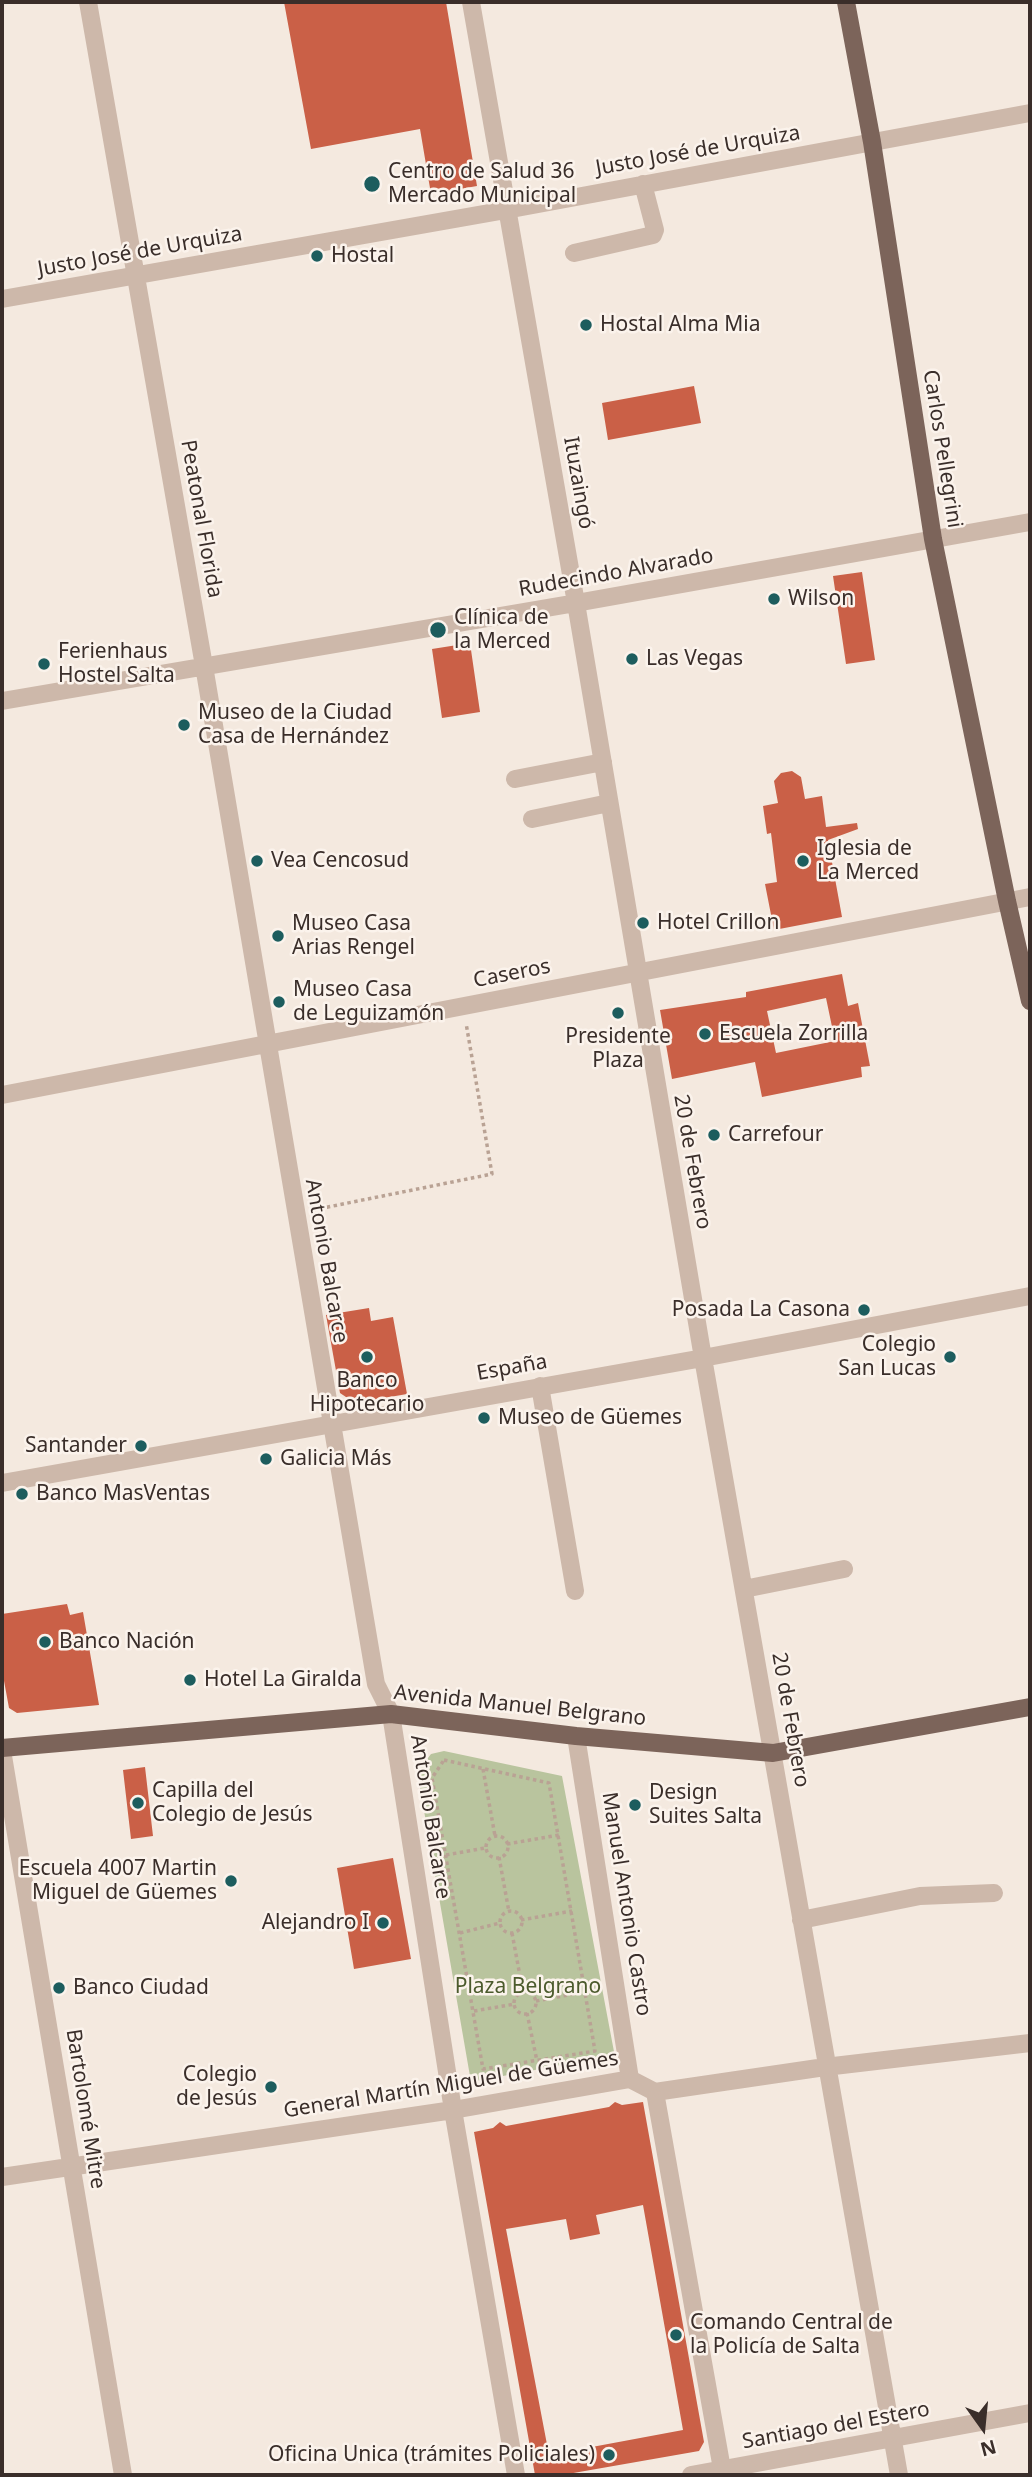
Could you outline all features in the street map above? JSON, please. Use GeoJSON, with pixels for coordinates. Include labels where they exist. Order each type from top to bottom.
{"type":"FeatureCollection","features":[{"type":"Feature","properties":{"kind":"main road","name":"Carlos Pellegrini"},"geometry":{"type":"LineString","coordinates":[[846,2],[872,142],[933,539],[1007,901],[1030,1000]]}},
{"type":"Feature","properties":{"kind":"main road","name":"Avenida Manuel Belgrano"},"geometry":{"type":"LineString","coordinates":[[2,1749],[391,1714],[576,1736],[773,1753],[1030,1707]]}},
{"type":"Feature","properties":{"kind":"street","name":"Peatonal Florida"},"geometry":{"type":"LineString","coordinates":[[88,2],[204,666],[266,1045]]}},
{"type":"Feature","properties":{"kind":"street","name":"Ituzaingó"},"geometry":{"type":"LineString","coordinates":[[471,2],[576,603],[637,972]]}},
{"type":"Feature","properties":{"kind":"street","name":"Justo José de Urquiza"},"geometry":{"type":"LineString","coordinates":[[2,299],[506,210],[1030,113]]}},
{"type":"Feature","properties":{"kind":"street"},"geometry":{"type":"LineString","coordinates":[[573,253],[653,235],[655,230],[643,184]]}},
{"type":"Feature","properties":{"kind":"street","name":"Rudecindo Alvarado"},"geometry":{"type":"LineString","coordinates":[[2,701],[1030,522]]}},
{"type":"Feature","properties":{"kind":"street"},"geometry":{"type":"LineString","coordinates":[[515,779],[603,762]]}},
{"type":"Feature","properties":{"kind":"street"},"geometry":{"type":"LineString","coordinates":[[532,819],[609,803]]}},
{"type":"Feature","properties":{"kind":"street","name":"Caseros"},"geometry":{"type":"LineString","coordinates":[[2,1095],[1030,897]]}},
{"type":"Feature","properties":{"kind":"street","name":"20 de Febrero"},"geometry":{"type":"LineString","coordinates":[[637,972],[825,2067],[899,2475]]}},
{"type":"Feature","properties":{"kind":"street","name":"Antonio Balcarce"},"geometry":{"type":"LineString","coordinates":[[266,1045],[376,1684],[391,1714],[453,2110],[516,2475]]}},
{"type":"Feature","properties":{"kind":"street","name":"España"},"geometry":{"type":"LineString","coordinates":[[2,1483],[703,1358],[1030,1296]]}},
{"type":"Feature","properties":{"kind":"street"},"geometry":{"type":"LineString","coordinates":[[540,1386],[575,1591]]}},
{"type":"Feature","properties":{"kind":"street"},"geometry":{"type":"LineString","coordinates":[[744,1589],[844,1569]]}},
{"type":"Feature","properties":{"kind":"street","name":"Manuel Antonio Castro"},"geometry":{"type":"LineString","coordinates":[[576,1736],[630,2079]]}},
{"type":"Feature","properties":{"kind":"street","name":"Bartolomé Mitre"},"geometry":{"type":"LineString","coordinates":[[2,1749],[123,2475]]}},
{"type":"Feature","properties":{"kind":"street"},"geometry":{"type":"LineString","coordinates":[[801,1920],[920,1896],[994,1893]]}},
{"type":"Feature","properties":{"kind":"street"},"geometry":{"type":"LineString","coordinates":[[722,2469],[655,2092],[825,2067],[1030,2043]]}},
{"type":"Feature","properties":{"kind":"street","name":"General Martín Miguel de Güemes"},"geometry":{"type":"LineString","coordinates":[[2,2177],[453,2110],[630,2079],[655,2092]]}},
{"type":"Feature","properties":{"kind":"street","name":"Santiago del Estero"},"geometry":{"type":"LineString","coordinates":[[691,2475],[1030,2413]]}},
{"type":"Feature","properties":{"kind":"path"},"geometry":{"type":"LineString","coordinates":[[304,1211],[492,1174],[463,1007]]}},
{"type":"Feature","properties":{"kind":"path"},"geometry":{"type":"LineString","coordinates":[[444,1760],[483,1769],[550,1783],[595,2051],[483,2069],[432,1778],[444,1760]]}},
{"type":"Feature","properties":{"kind":"path"},"geometry":{"type":"LineString","coordinates":[[483,1769],[495,1836]]}},
{"type":"Feature","properties":{"kind":"path"},"geometry":{"type":"LineString","coordinates":[[507,1844],[559,1835]]}},
{"type":"Feature","properties":{"kind":"path"},"geometry":{"type":"LineString","coordinates":[[495,1836],[502,1837],[507,1844],[507,1851],[499,1857],[492,1856],[486,1848],[487,1842],[495,1836]]}},
{"type":"Feature","properties":{"kind":"path"},"geometry":{"type":"LineString","coordinates":[[446,1855],[486,1848]]}},
{"type":"Feature","properties":{"kind":"path"},"geometry":{"type":"LineString","coordinates":[[499,1857],[509,1912]]}},
{"type":"Feature","properties":{"kind":"path"},"geometry":{"type":"LineString","coordinates":[[521,1920],[572,1911]]}},
{"type":"Feature","properties":{"kind":"path"},"geometry":{"type":"LineString","coordinates":[[509,1912],[516,1913],[521,1920],[520,1927],[513,1933],[506,1932],[500,1923],[503,1914],[509,1912]]}},
{"type":"Feature","properties":{"kind":"path"},"geometry":{"type":"LineString","coordinates":[[460,1933],[500,1923]]}},
{"type":"Feature","properties":{"kind":"path"},"geometry":{"type":"LineString","coordinates":[[513,1933],[523,1992]]}},
{"type":"Feature","properties":{"kind":"path"},"geometry":{"type":"LineString","coordinates":[[523,1992],[533,1995],[536,2001],[533,2010],[527,2013],[517,2010],[515,2004],[516,1998],[523,1992]]}},
{"type":"Feature","properties":{"kind":"path"},"geometry":{"type":"LineString","coordinates":[[536,2001],[584,1992]]}},
{"type":"Feature","properties":{"kind":"path"},"geometry":{"type":"LineString","coordinates":[[474,2011],[515,2004]]}},
{"type":"Feature","properties":{"kind":"path"},"geometry":{"type":"LineString","coordinates":[[527,2013],[537,2061]]}},
{"type":"Feature","properties":{"kind":"green space","name":"Plaza Belgrano"},"geometry":{"type":"Polygon","coordinates":[[[444,1751],[562,1776],[615,2057],[613,2063],[607,2067],[598,2069],[588,2060],[471,2082],[418,1776],[431,1754],[444,1751]]]}},
{"type":"Feature","properties":{"kind":"building"},"geometry":{"type":"Polygon","coordinates":[[[284,2],[446,2],[477,186],[431,194],[420,129],[311,149],[284,2]]]}},
{"type":"Feature","properties":{"kind":"building"},"geometry":{"type":"Polygon","coordinates":[[[694,386],[701,423],[608,440],[602,403],[694,386]]]}},
{"type":"Feature","properties":{"kind":"building"},"geometry":{"type":"Polygon","coordinates":[[[862,572],[875,660],[846,664],[833,576],[862,572]]]}},
{"type":"Feature","properties":{"kind":"building"},"geometry":{"type":"Polygon","coordinates":[[[470,643],[480,712],[442,718],[432,649],[470,643]]]}},
{"type":"Feature","properties":{"kind":"building","name":"Iglesia de La Merced"},"geometry":{"type":"Polygon","coordinates":[[[792,771],[801,777],[805,799],[822,796],[826,827],[857,823],[858,829],[828,840],[842,917],[774,930],[765,884],[777,882],[771,833],[767,834],[763,806],[778,803],[774,781],[781,773],[792,771]]]}},
{"type":"Feature","properties":{"kind":"building"},"geometry":{"type":"Polygon","coordinates":[[[842,974],[848,1006],[858,1003],[870,1066],[861,1067],[862,1077],[762,1097],[755,1062],[672,1079],[660,1010],[746,997],[746,992],[842,974]],[[826,998],[767,1011],[776,1053],[835,1041],[826,998]]]}},
{"type":"Feature","properties":{"kind":"building","name":"Banco Hipotecario"},"geometry":{"type":"Polygon","coordinates":[[[369,1308],[371,1321],[393,1317],[407,1394],[355,1403],[340,1393],[326,1315],[369,1308]]]}},
{"type":"Feature","properties":{"kind":"building","name":"Banco Nación"},"geometry":{"type":"Polygon","coordinates":[[[67,1604],[70,1615],[83,1612],[99,1705],[17,1713],[9,1708],[2,1670],[2,1614],[67,1604]]]}},
{"type":"Feature","properties":{"kind":"building","name":"Capilla del Colegio de Jesús"},"geometry":{"type":"Polygon","coordinates":[[[145,1767],[153,1836],[131,1839],[123,1770],[145,1767]]]}},
{"type":"Feature","properties":{"kind":"building"},"geometry":{"type":"Polygon","coordinates":[[[393,1858],[411,1959],[354,1969],[337,1868],[393,1858]]]}},
{"type":"Feature","properties":{"kind":"building","name":"Comando Central de la Policía de Salta"},"geometry":{"type":"Polygon","coordinates":[[[615,2102],[622,2105],[643,2102],[704,2442],[699,2451],[562,2475],[535,2475],[474,2132],[493,2128],[500,2122],[506,2126],[609,2107],[615,2102]],[[643,2205],[596,2215],[600,2234],[570,2240],[566,2219],[506,2229],[549,2455],[683,2430],[643,2205]]]}},
{"type":"Feature","properties":{"kind":"place","name":"Centro de Salud 36 Mercado Municipal"},"geometry":{"type":"Point","coordinates":[372,184]}},
{"type":"Feature","properties":{"kind":"place","name":"Hostal"},"geometry":{"type":"Point","coordinates":[317,256]}},
{"type":"Feature","properties":{"kind":"place","name":"Hostal Alma Mia"},"geometry":{"type":"Point","coordinates":[586,325]}},
{"type":"Feature","properties":{"kind":"place","name":"Wilson"},"geometry":{"type":"Point","coordinates":[774,599]}},
{"type":"Feature","properties":{"kind":"place","name":"Clínica de la Merced"},"geometry":{"type":"Point","coordinates":[438,630]}},
{"type":"Feature","properties":{"kind":"place","name":"Las Vegas"},"geometry":{"type":"Point","coordinates":[632,659]}},
{"type":"Feature","properties":{"kind":"place","name":"Ferienhaus Hostel Salta"},"geometry":{"type":"Point","coordinates":[44,664]}},
{"type":"Feature","properties":{"kind":"place","name":"Museo de la Ciudad Casa de Hernández"},"geometry":{"type":"Point","coordinates":[184,725]}},
{"type":"Feature","properties":{"kind":"place","name":"Vea Cencosud"},"geometry":{"type":"Point","coordinates":[257,861]}},
{"type":"Feature","properties":{"kind":"place","name":"Iglesia de La Merced"},"geometry":{"type":"Point","coordinates":[803,861]}},
{"type":"Feature","properties":{"kind":"place","name":"Hotel Crillon"},"geometry":{"type":"Point","coordinates":[643,923]}},
{"type":"Feature","properties":{"kind":"place","name":"Museo Casa Arias Rengel"},"geometry":{"type":"Point","coordinates":[278,936]}},
{"type":"Feature","properties":{"kind":"place","name":"Museo Casa de Leguizamón"},"geometry":{"type":"Point","coordinates":[279,1002]}},
{"type":"Feature","properties":{"kind":"place","name":"Presidente Plaza"},"geometry":{"type":"Point","coordinates":[618,1013]}},
{"type":"Feature","properties":{"kind":"place","name":"Escuela Zorrilla"},"geometry":{"type":"Point","coordinates":[705,1034]}},
{"type":"Feature","properties":{"kind":"place","name":"Carrefour"},"geometry":{"type":"Point","coordinates":[714,1135]}},
{"type":"Feature","properties":{"kind":"place","name":"Posada La Casona"},"geometry":{"type":"Point","coordinates":[864,1310]}},
{"type":"Feature","properties":{"kind":"place","name":"Banco Hipotecario"},"geometry":{"type":"Point","coordinates":[367,1357]}},
{"type":"Feature","properties":{"kind":"place","name":"Colegio San Lucas"},"geometry":{"type":"Point","coordinates":[950,1357]}},
{"type":"Feature","properties":{"kind":"place","name":"Museo de Güemes"},"geometry":{"type":"Point","coordinates":[484,1418]}},
{"type":"Feature","properties":{"kind":"place","name":"Santander"},"geometry":{"type":"Point","coordinates":[141,1446]}},
{"type":"Feature","properties":{"kind":"place","name":"Galicia Más"},"geometry":{"type":"Point","coordinates":[266,1459]}},
{"type":"Feature","properties":{"kind":"place","name":"Banco MasVentas"},"geometry":{"type":"Point","coordinates":[22,1494]}},
{"type":"Feature","properties":{"kind":"place","name":"Banco Nación"},"geometry":{"type":"Point","coordinates":[45,1642]}},
{"type":"Feature","properties":{"kind":"place","name":"Hotel La Giralda"},"geometry":{"type":"Point","coordinates":[190,1680]}},
{"type":"Feature","properties":{"kind":"place","name":"Capilla del Colegio de Jesús"},"geometry":{"type":"Point","coordinates":[138,1803]}},
{"type":"Feature","properties":{"kind":"place","name":"Design Suites Salta"},"geometry":{"type":"Point","coordinates":[635,1805]}},
{"type":"Feature","properties":{"kind":"place","name":"Escuela 4007 Martin Miguel de Güemes"},"geometry":{"type":"Point","coordinates":[231,1881]}},
{"type":"Feature","properties":{"kind":"place","name":"Alejandro I"},"geometry":{"type":"Point","coordinates":[383,1923]}},
{"type":"Feature","properties":{"kind":"place","name":"Banco Ciudad"},"geometry":{"type":"Point","coordinates":[59,1988]}},
{"type":"Feature","properties":{"kind":"place","name":"Colegio de Jesús"},"geometry":{"type":"Point","coordinates":[271,2087]}},
{"type":"Feature","properties":{"kind":"place","name":"Comando Central de la Policía de Salta"},"geometry":{"type":"Point","coordinates":[676,2335]}},
{"type":"Feature","properties":{"kind":"place","name":"Oficina Unica (trámites Policiales)"},"geometry":{"type":"Point","coordinates":[609,2455]}}]}
